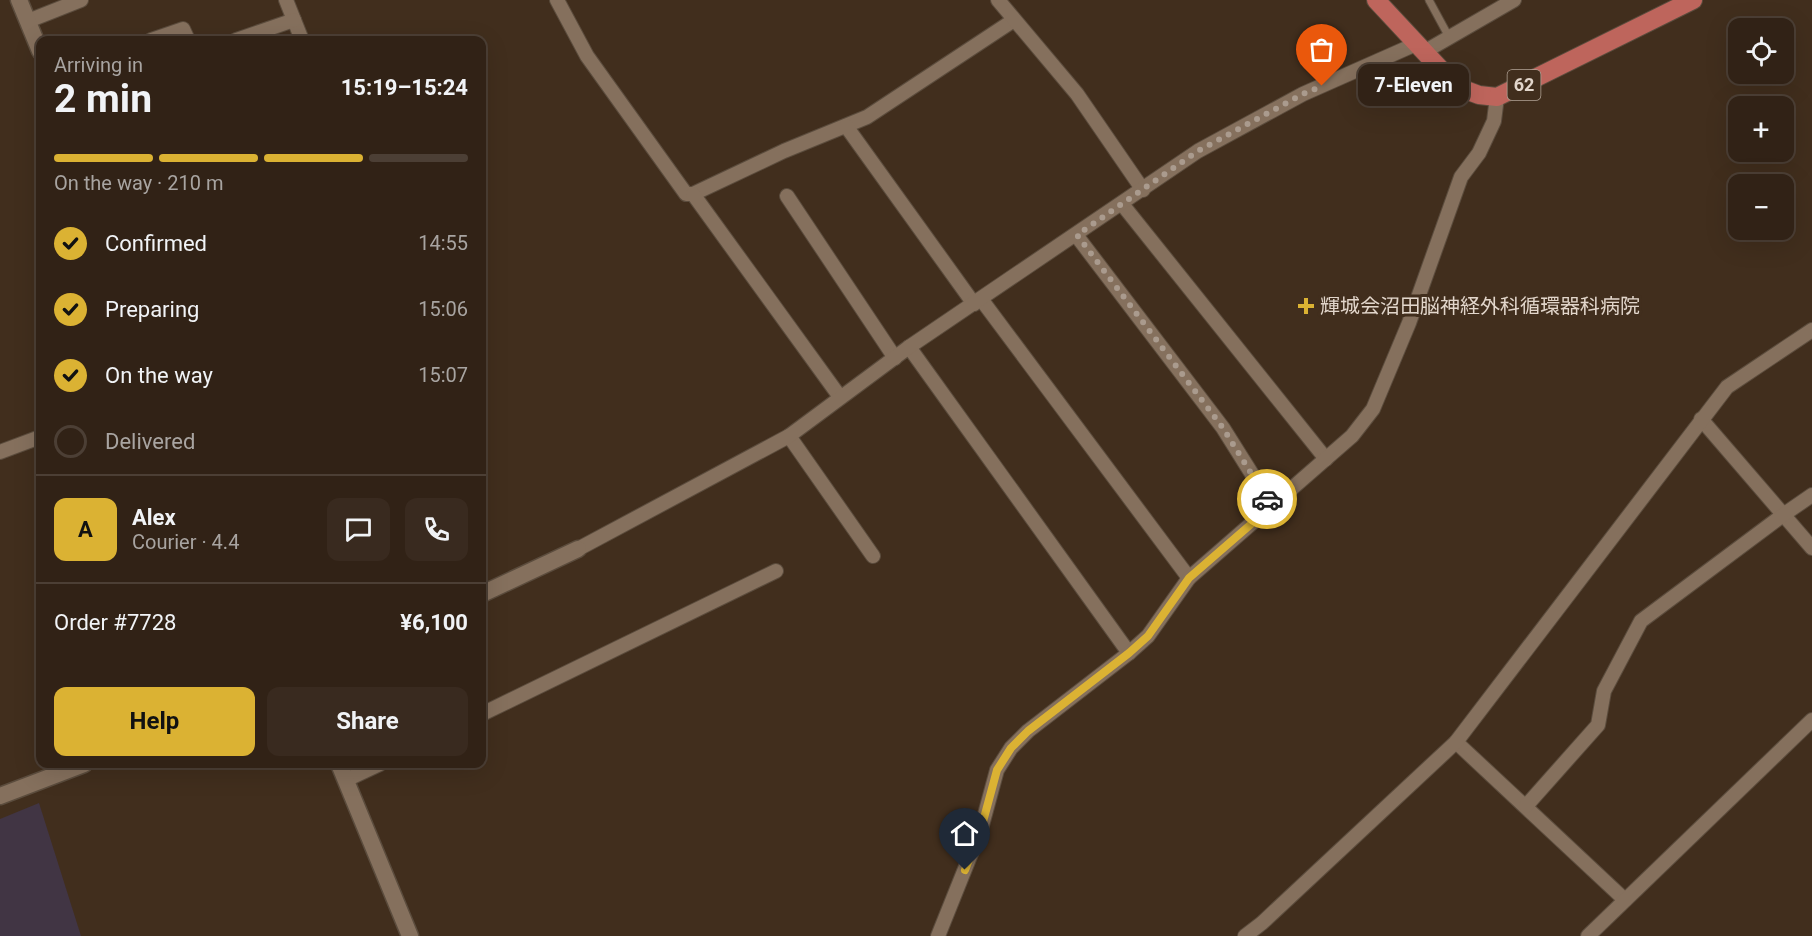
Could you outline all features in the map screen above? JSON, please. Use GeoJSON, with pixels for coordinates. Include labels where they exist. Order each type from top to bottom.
{"type":"FeatureCollection","features":[{"type":"Feature","properties":{"kind":"main road","name":"62"},"geometry":{"type":"LineString","coordinates":[[1376,0],[1445,74],[1463,89],[1479,95],[1497,97],[1693,0]]}},
{"type":"Feature","properties":{"kind":"street"},"geometry":{"type":"LineString","coordinates":[[19,0],[36,41]]}},
{"type":"Feature","properties":{"kind":"street"},"geometry":{"type":"LineString","coordinates":[[28,21],[81,0]]}},
{"type":"Feature","properties":{"kind":"street"},"geometry":{"type":"LineString","coordinates":[[286,0],[300,36]]}},
{"type":"Feature","properties":{"kind":"street"},"geometry":{"type":"LineString","coordinates":[[557,0],[587,56],[686,194],[693,194],[784,151],[867,117],[1014,20]]}},
{"type":"Feature","properties":{"kind":"street"},"geometry":{"type":"LineString","coordinates":[[998,0],[1077,94],[1143,190]]}},
{"type":"Feature","properties":{"kind":"street"},"geometry":{"type":"LineString","coordinates":[[486,592],[578,549],[789,436],[909,347],[1198,151],[1303,94],[1449,37],[1514,0]]}},
{"type":"Feature","properties":{"kind":"street"},"geometry":{"type":"LineString","coordinates":[[248,36],[294,20]]}},
{"type":"Feature","properties":{"kind":"street"},"geometry":{"type":"LineString","coordinates":[[163,36],[183,29],[186,36]]}},
{"type":"Feature","properties":{"kind":"street"},"geometry":{"type":"LineString","coordinates":[[938,936],[981,829],[997,770],[1011,748],[1028,731],[1148,636],[1189,578],[1352,436],[1373,409],[1409,323],[1461,177],[1479,153],[1494,121],[1497,97]]}},
{"type":"Feature","properties":{"kind":"street"},"geometry":{"type":"LineString","coordinates":[[846,126],[1189,578]]}},
{"type":"Feature","properties":{"kind":"street"},"geometry":{"type":"LineString","coordinates":[[693,194],[840,397]]}},
{"type":"Feature","properties":{"kind":"street"},"geometry":{"type":"LineString","coordinates":[[787,196],[895,358]]}},
{"type":"Feature","properties":{"kind":"street"},"geometry":{"type":"LineString","coordinates":[[1122,204],[1326,459]]}},
{"type":"Feature","properties":{"kind":"street"},"geometry":{"type":"LineString","coordinates":[[1077,235],[1223,428],[1272,506]]}},
{"type":"Feature","properties":{"kind":"street"},"geometry":{"type":"LineString","coordinates":[[1245,936],[1262,923],[1456,742],[1726,387],[1812,330]]}},
{"type":"Feature","properties":{"kind":"street"},"geometry":{"type":"LineString","coordinates":[[909,347],[1129,653]]}},
{"type":"Feature","properties":{"kind":"street"},"geometry":{"type":"LineString","coordinates":[[1701,419],[1812,548]]}},
{"type":"Feature","properties":{"kind":"street"},"geometry":{"type":"LineString","coordinates":[[789,436],[873,556]]}},
{"type":"Feature","properties":{"kind":"street"},"geometry":{"type":"LineString","coordinates":[[0,452],[36,438]]}},
{"type":"Feature","properties":{"kind":"street"},"geometry":{"type":"LineString","coordinates":[[1526,806],[1598,725],[1604,691],[1641,621],[1783,514],[1812,495]]}},
{"type":"Feature","properties":{"kind":"street"},"geometry":{"type":"LineString","coordinates":[[486,712],[776,571]]}},
{"type":"Feature","properties":{"kind":"street"},"geometry":{"type":"LineString","coordinates":[[1588,936],[1812,720]]}},
{"type":"Feature","properties":{"kind":"street"},"geometry":{"type":"LineString","coordinates":[[1456,742],[1625,900]]}},
{"type":"Feature","properties":{"kind":"street"},"geometry":{"type":"LineString","coordinates":[[0,796],[74,768]]}},
{"type":"Feature","properties":{"kind":"street"},"geometry":{"type":"LineString","coordinates":[[341,768],[410,936]]}},
{"type":"Feature","properties":{"kind":"street"},"geometry":{"type":"LineString","coordinates":[[346,780],[372,768]]}},
{"type":"Feature","properties":{"kind":"lane"},"geometry":{"type":"LineString","coordinates":[[1429,0],[1449,37]]}},
{"type":"Feature","properties":{"kind":"shaded area"},"geometry":{"type":"Polygon","coordinates":[[[39,803],[81,936],[0,936],[0,819],[39,803]]]}},
{"type":"Feature","properties":{"kind":"way so far"},"geometry":{"type":"LineString","coordinates":[[1267,499],[1223,428],[1077,235],[1198,151],[1322,86]]}},
{"type":"Feature","properties":{"kind":"place","name":"7-Eleven"},"geometry":{"type":"Point","coordinates":[1322,86]}},
{"type":"Feature","properties":{"kind":"place","name":"輝城会沼田脳神経外科循環器科病院"},"geometry":{"type":"Point","coordinates":[1306,306]}},
{"type":"Feature","properties":{"kind":"route"},"geometry":{"type":"LineString","coordinates":[[965,870],[981,829],[997,770],[1011,748],[1028,731],[1148,636],[1189,578],[1272,506],[1267,499]]}}]}
